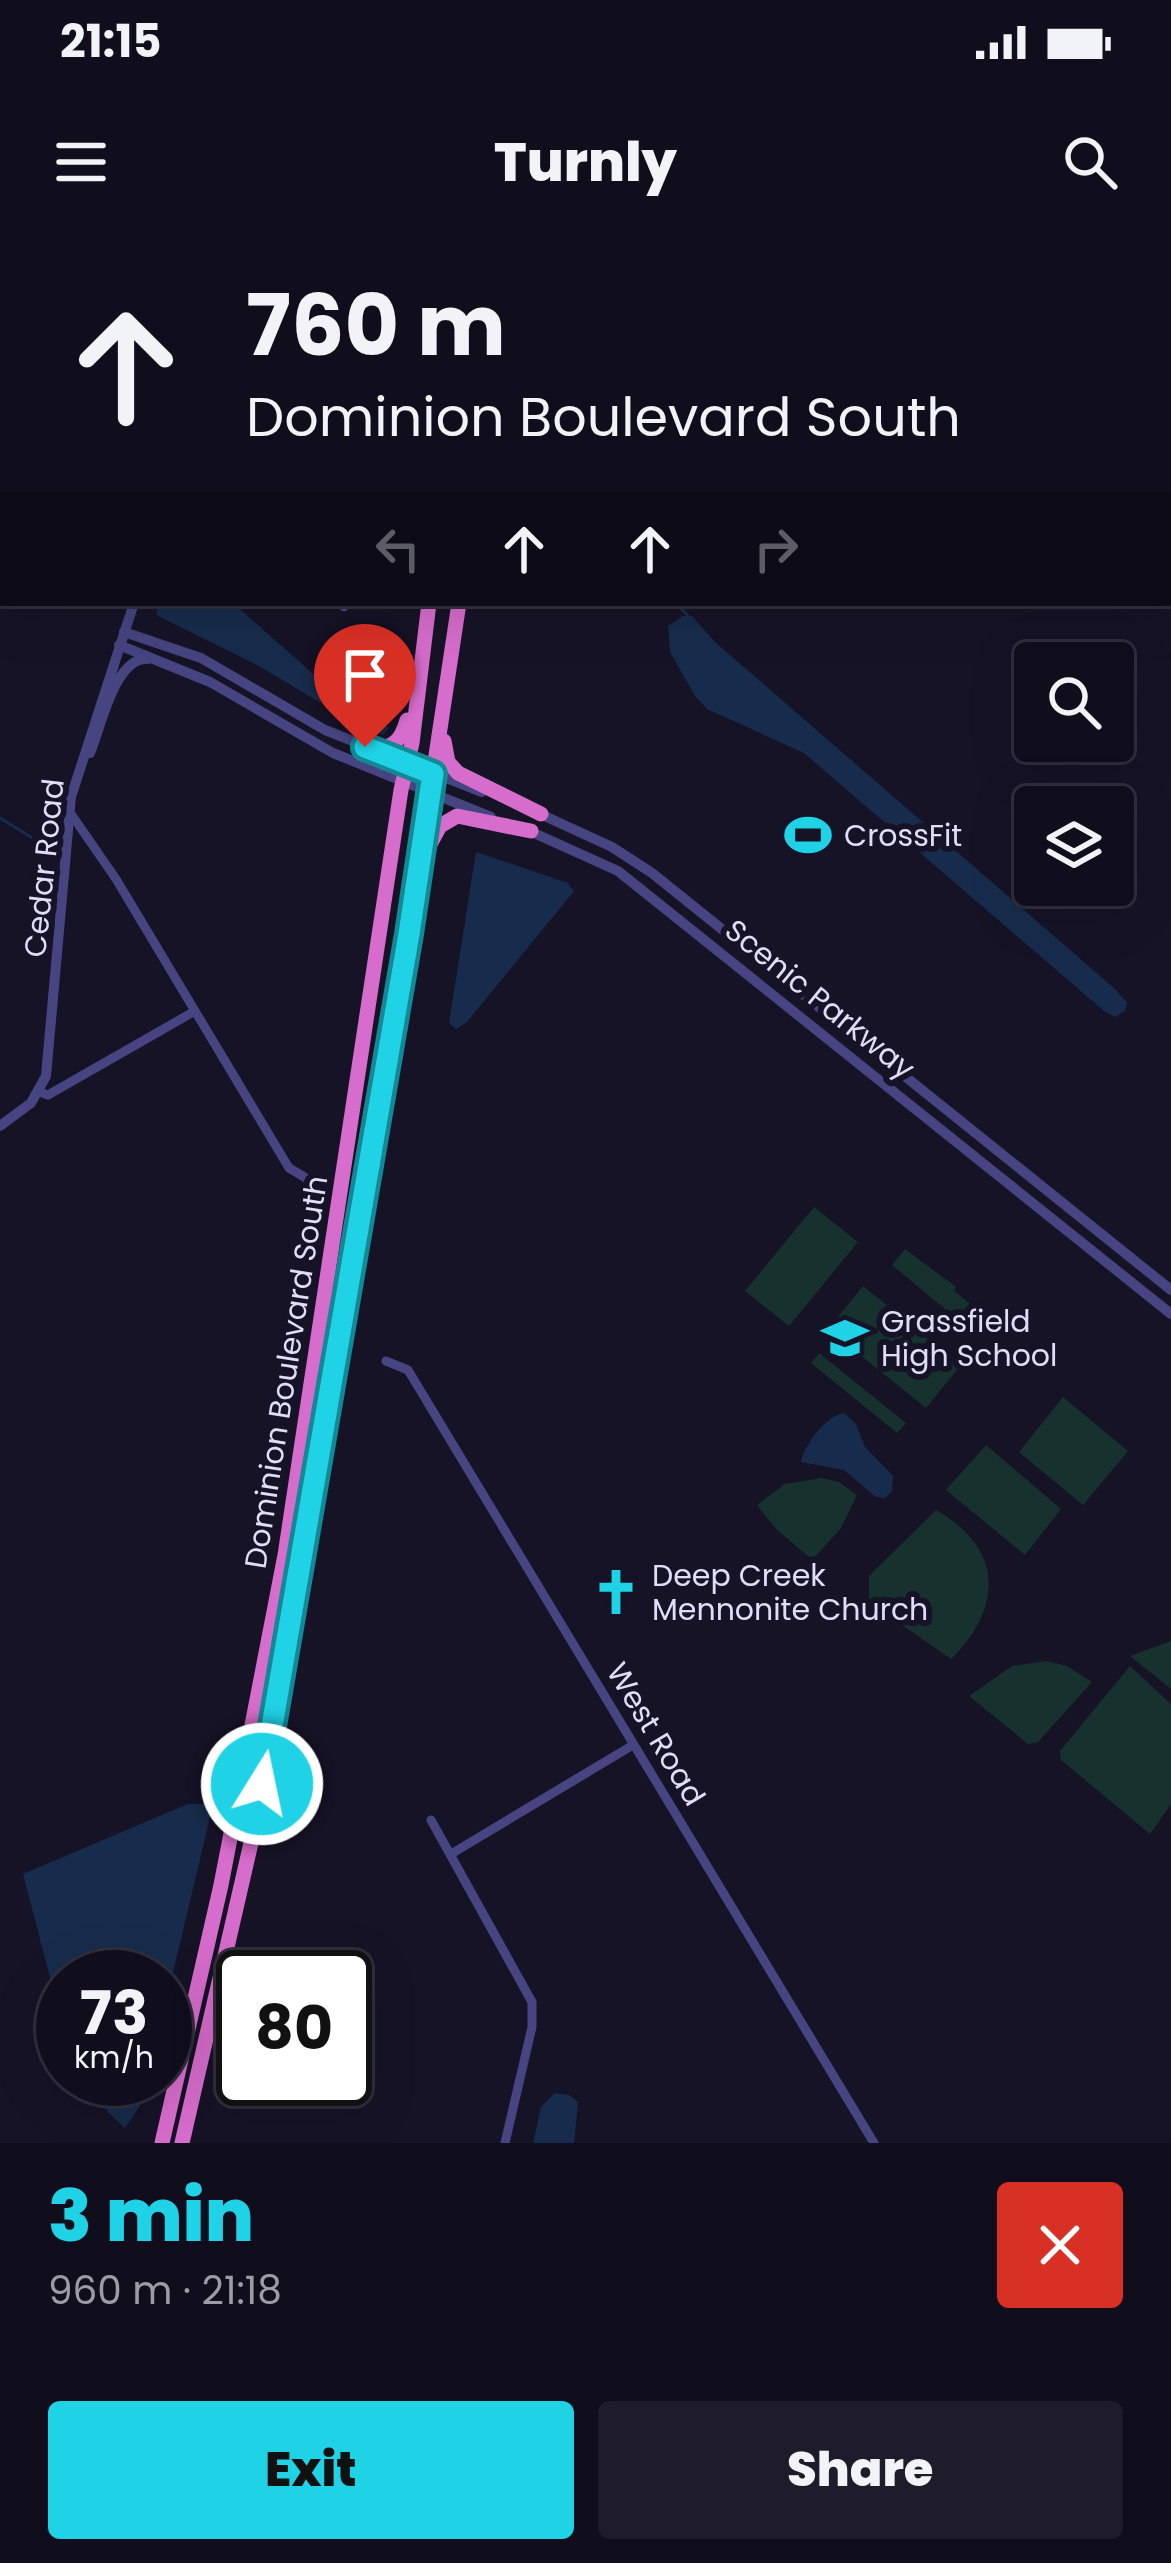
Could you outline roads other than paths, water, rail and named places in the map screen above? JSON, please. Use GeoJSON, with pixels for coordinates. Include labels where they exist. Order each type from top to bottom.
{"type":"FeatureCollection","features":[{"type":"Feature","properties":{"kind":"highway","name":"Dominion Boulevard South"},"geometry":{"type":"LineString","coordinates":[[162,2143],[221,1885],[267,1653],[408,765],[429,606]]}},
{"type":"Feature","properties":{"kind":"highway"},"geometry":{"type":"LineString","coordinates":[[182,2143],[254,1830],[409,934],[459,606]]}},
{"type":"Feature","properties":{"kind":"highway"},"geometry":{"type":"LineString","coordinates":[[365,747],[384,749],[402,736],[422,665]]}},
{"type":"Feature","properties":{"kind":"highway"},"geometry":{"type":"LineString","coordinates":[[446,699],[443,746],[448,762],[470,781],[541,814]]}},
{"type":"Feature","properties":{"kind":"highway"},"geometry":{"type":"LineString","coordinates":[[413,908],[423,885],[432,836],[449,819],[468,815],[531,832]]}},
{"type":"Feature","properties":{"kind":"highway"},"geometry":{"type":"LineString","coordinates":[[356,1094],[380,1099]]}},
{"type":"Feature","properties":{"kind":"street","name":"Cedar Road"},"geometry":{"type":"LineString","coordinates":[[39,1092],[46,1076],[53,1024],[73,789],[133,606]]}},
{"type":"Feature","properties":{"kind":"street","name":"Scenic Parkway"},"geometry":{"type":"LineString","coordinates":[[122,638],[210,682],[333,754],[618,871],[1171,1314]]}},
{"type":"Feature","properties":{"kind":"street","name":"Scenic Parkway"},"geometry":{"type":"LineString","coordinates":[[122,638],[201,658],[325,730],[541,814],[612,847],[652,873],[1171,1290]]}},
{"type":"Feature","properties":{"kind":"street"},"geometry":{"type":"LineString","coordinates":[[73,789],[125,666],[138,658],[163,662]]}},
{"type":"Feature","properties":{"kind":"street"},"geometry":{"type":"LineString","coordinates":[[69,811],[92,839],[289,1168],[306,1178]]}},
{"type":"Feature","properties":{"kind":"street"},"geometry":{"type":"LineString","coordinates":[[0,1126],[39,1092],[48,1095],[195,1011]]}},
{"type":"Feature","properties":{"kind":"street","name":"West Road"},"geometry":{"type":"LineString","coordinates":[[386,1361],[407,1370],[874,2143]]}},
{"type":"Feature","properties":{"kind":"street"},"geometry":{"type":"LineString","coordinates":[[451,1854],[633,1745]]}},
{"type":"Feature","properties":{"kind":"street"},"geometry":{"type":"LineString","coordinates":[[431,1820],[532,2002],[532,2027],[506,2143]]}},
{"type":"Feature","properties":{"kind":"water"},"geometry":{"type":"Polygon","coordinates":[[[158,606],[236,606],[321,681],[389,728],[383,735],[356,724],[259,666],[156,615],[158,606]]]}},
{"type":"Feature","properties":{"kind":"water"},"geometry":{"type":"Polygon","coordinates":[[[692,616],[715,642],[1014,906],[1115,989],[1127,1003],[1125,1011],[1115,1017],[1104,1011],[804,753],[707,709],[670,652],[668,626],[692,616]]]}},
{"type":"Feature","properties":{"kind":"water"},"geometry":{"type":"Polygon","coordinates":[[[476,852],[568,883],[574,891],[467,1022],[456,1029],[449,1023],[476,852]]]}},
{"type":"Feature","properties":{"kind":"water"},"geometry":{"type":"Polygon","coordinates":[[[844,1413],[856,1424],[865,1447],[893,1476],[892,1491],[885,1498],[876,1497],[844,1470],[801,1462],[817,1432],[844,1413]]]}},
{"type":"Feature","properties":{"kind":"water"},"geometry":{"type":"Polygon","coordinates":[[[188,1804],[208,1804],[211,1813],[178,1950],[43,1950],[23,1874],[188,1804]]]}},
{"type":"Feature","properties":{"kind":"water"},"geometry":{"type":"Polygon","coordinates":[[[555,2093],[578,2102],[574,2143],[533,2143],[541,2107],[555,2093]]]}},
{"type":"Feature","properties":{"kind":"water"},"geometry":{"type":"Polygon","coordinates":[[[105,2106],[140,2106],[125,2128],[105,2106]]]}},
{"type":"Feature","properties":{"kind":"waterway"},"geometry":{"type":"LineString","coordinates":[[679,606],[688,616]]}},
{"type":"Feature","properties":{"kind":"waterway"},"geometry":{"type":"LineString","coordinates":[[0,818],[31,837]]}},
{"type":"Feature","properties":{"kind":"place","name":"CrossFit"},"geometry":{"type":"Point","coordinates":[808,835]}},
{"type":"Feature","properties":{"kind":"place","name":"Grassfield High School"},"geometry":{"type":"Point","coordinates":[845,1338]}},
{"type":"Feature","properties":{"kind":"place","name":"Deep Creek Mennonite Church"},"geometry":{"type":"Point","coordinates":[616,1592]}}]}
